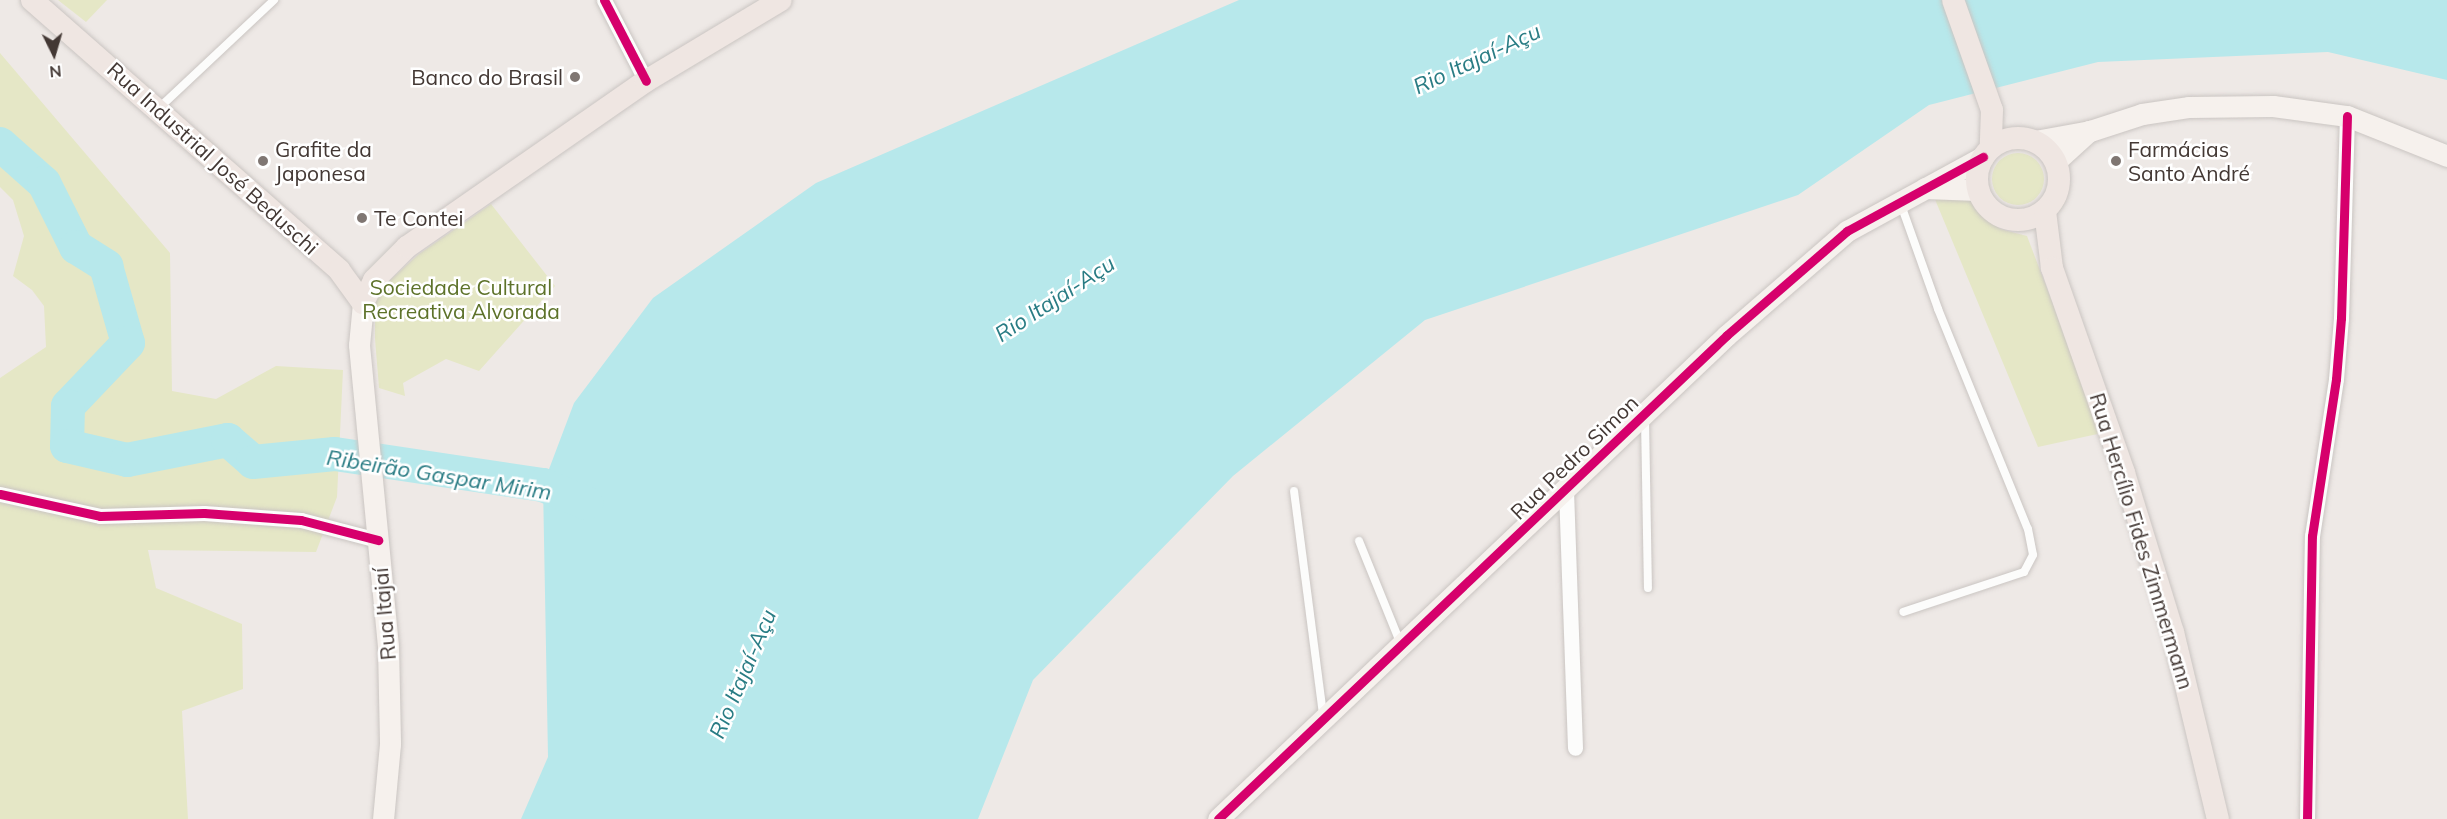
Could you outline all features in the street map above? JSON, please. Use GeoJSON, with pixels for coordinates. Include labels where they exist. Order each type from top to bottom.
{"type":"FeatureCollection","features":[{"type":"Feature","properties":{"kind":"main road","name":"Rua Industrial José Beduschi"},"geometry":{"type":"LineString","coordinates":[[32,0],[159,108],[339,270],[363,303]]}},
{"type":"Feature","properties":{"kind":"main road"},"geometry":{"type":"LineString","coordinates":[[363,303],[374,280],[407,247],[646,81],[780,0]]}},
{"type":"Feature","properties":{"kind":"main road"},"geometry":{"type":"LineString","coordinates":[[1953,0],[1990,106],[1987,152],[1977,173],[1978,190],[1989,208],[2018,221],[2044,212],[2059,188],[2056,161],[1990,106]]}},
{"type":"Feature","properties":{"kind":"main road"},"geometry":{"type":"LineString","coordinates":[[1987,152],[2028,139]]}},
{"type":"Feature","properties":{"kind":"main road","name":"Rua Hercílio Fides Zimmermann"},"geometry":{"type":"LineString","coordinates":[[2044,212],[2052,268],[2149,548],[2201,737],[2218,819]]}},
{"type":"Feature","properties":{"kind":"main road","name":"Rua Hercílio Fides Zimmermann"},"geometry":{"type":"LineString","coordinates":[[2018,221],[2052,268]]}},
{"type":"Feature","properties":{"kind":"main road","name":"Rua Industrial José Beduschi"},"geometry":{"type":"LineString","coordinates":[[339,270],[374,280]]}},
{"type":"Feature","properties":{"kind":"street"},"geometry":{"type":"LineString","coordinates":[[604,0],[646,81]]}},
{"type":"Feature","properties":{"kind":"street"},"geometry":{"type":"LineString","coordinates":[[2028,139],[2090,131],[2142,114],[2232,105],[2303,109],[2347,116],[2447,156]]}},
{"type":"Feature","properties":{"kind":"street"},"geometry":{"type":"LineString","coordinates":[[2307,819],[2312,536],[2336,379],[2342,318],[2347,116]]}},
{"type":"Feature","properties":{"kind":"street"},"geometry":{"type":"LineString","coordinates":[[2056,161],[2090,131]]}},
{"type":"Feature","properties":{"kind":"street","name":"Rua Pedro Simon"},"geometry":{"type":"LineString","coordinates":[[1218,819],[1323,715],[1402,646],[1726,335],[1847,231],[1987,152]]}},
{"type":"Feature","properties":{"kind":"street"},"geometry":{"type":"LineString","coordinates":[[1924,188],[1978,190]]}},
{"type":"Feature","properties":{"kind":"street","name":"Rua Itajaí"},"geometry":{"type":"LineString","coordinates":[[363,303],[359,345],[377,532],[390,704],[383,819]]}},
{"type":"Feature","properties":{"kind":"street"},"geometry":{"type":"LineString","coordinates":[[1566,490],[1575,748]]}},
{"type":"Feature","properties":{"kind":"street"},"geometry":{"type":"LineString","coordinates":[[0,494],[100,516],[133,518],[204,513],[301,520],[377,532]]}},
{"type":"Feature","properties":{"kind":"lane"},"geometry":{"type":"LineString","coordinates":[[159,108],[274,0]]}},
{"type":"Feature","properties":{"kind":"lane"},"geometry":{"type":"LineString","coordinates":[[1900,201],[1938,309],[2028,529],[2033,555],[2024,573],[1903,612]]}},
{"type":"Feature","properties":{"kind":"lane"},"geometry":{"type":"LineString","coordinates":[[1645,412],[1648,588]]}},
{"type":"Feature","properties":{"kind":"lane"},"geometry":{"type":"LineString","coordinates":[[1294,491],[1323,715]]}},
{"type":"Feature","properties":{"kind":"lane"},"geometry":{"type":"LineString","coordinates":[[1359,541],[1402,646]]}},
{"type":"Feature","properties":{"kind":"green space"},"geometry":{"type":"Polygon","coordinates":[[[58,0],[107,0],[86,22],[58,0]]]}},
{"type":"Feature","properties":{"kind":"green space"},"geometry":{"type":"Polygon","coordinates":[[[0,53],[170,253],[172,391],[216,399],[276,366],[343,370],[337,497],[316,552],[148,550],[156,588],[242,624],[243,689],[182,711],[188,819],[0,819],[0,378],[46,347],[44,306],[32,290],[13,276],[24,236],[13,200],[0,187],[0,53]]]}},
{"type":"Feature","properties":{"kind":"green space"},"geometry":{"type":"Polygon","coordinates":[[[2018,153],[2028,155],[2036,161],[2042,169],[2044,179],[2042,189],[2036,197],[2028,203],[2018,205],[2008,203],[2000,197],[1994,189],[1992,179],[1994,169],[2000,161],[2008,155],[2018,153]]]}},
{"type":"Feature","properties":{"kind":"green space"},"geometry":{"type":"Polygon","coordinates":[[[1968,189],[2000,229],[2027,236],[2102,433],[2038,447],[1934,197],[1968,189]]]}},
{"type":"Feature","properties":{"kind":"green space","name":"Sociedade Cultural Recreativa Alvorada"},"geometry":{"type":"Polygon","coordinates":[[[491,204],[555,286],[479,371],[446,359],[403,383],[405,396],[379,388],[375,305],[379,290],[419,254],[491,204]]]}},
{"type":"Feature","properties":{"kind":"water","name":"Rio Itajaí-Açu"},"geometry":{"type":"Polygon","coordinates":[[[1239,0],[2447,0],[2447,80],[2328,52],[2098,62],[1929,105],[1798,195],[1425,320],[1233,476],[1033,680],[978,819],[521,819],[548,757],[543,485],[574,403],[653,298],[816,183],[1239,0]]]}},
{"type":"Feature","properties":{"kind":"waterway","name":"Ribeirão Gaspar Mirim"},"geometry":{"type":"LineString","coordinates":[[0,144],[44,183],[76,247],[106,266],[128,343],[68,406],[67,446],[127,460],[228,440],[253,462],[335,454],[543,485],[586,503]]}},
{"type":"Feature","properties":{"kind":"cycle path"},"geometry":{"type":"LineString","coordinates":[[604,0],[646,81]]}},
{"type":"Feature","properties":{"kind":"cycle path"},"geometry":{"type":"LineString","coordinates":[[2307,819],[2312,536],[2336,379],[2341,318],[2347,116]]}},
{"type":"Feature","properties":{"kind":"cycle path"},"geometry":{"type":"LineString","coordinates":[[1218,819],[1727,335],[1847,231],[1983,157]]}},
{"type":"Feature","properties":{"kind":"cycle path"},"geometry":{"type":"LineString","coordinates":[[0,494],[100,516],[204,513],[301,520],[378,540]]}},
{"type":"Feature","properties":{"kind":"place","name":"Banco do Brasil"},"geometry":{"type":"Point","coordinates":[575,77]}},
{"type":"Feature","properties":{"kind":"place","name":"Grafite da Japonesa"},"geometry":{"type":"Point","coordinates":[263,161]}},
{"type":"Feature","properties":{"kind":"place","name":"Farmácias Santo André"},"geometry":{"type":"Point","coordinates":[2116,161]}},
{"type":"Feature","properties":{"kind":"place","name":"Te Contei"},"geometry":{"type":"Point","coordinates":[362,218]}}]}
